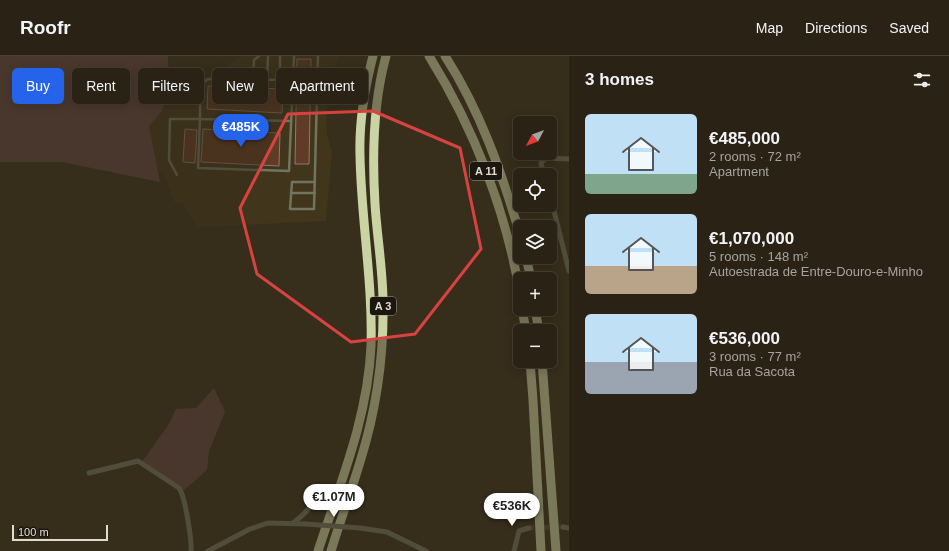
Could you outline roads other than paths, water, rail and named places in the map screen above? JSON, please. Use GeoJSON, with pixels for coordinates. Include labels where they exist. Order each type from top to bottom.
{"type":"FeatureCollection","features":[{"type":"Feature","properties":{"kind":"highway","name":"A 3"},"geometry":{"type":"LineString","coordinates":[[318,551],[351,454],[366,387],[371,347],[371,304],[360,153],[363,107],[373,56]]}},
{"type":"Feature","properties":{"kind":"highway","name":"A 3"},"geometry":{"type":"LineString","coordinates":[[331,551],[361,461],[377,394],[383,303],[375,204],[373,156],[376,111],[386,56]]}},
{"type":"Feature","properties":{"kind":"highway","name":"A 11"},"geometry":{"type":"LineString","coordinates":[[429,56],[470,131],[496,195],[517,272]]}},
{"type":"Feature","properties":{"kind":"highway","name":"A 11"},"geometry":{"type":"LineString","coordinates":[[445,56],[481,124],[507,190],[516,220]]}},
{"type":"Feature","properties":{"kind":"highway"},"geometry":{"type":"LineString","coordinates":[[531,368],[534,400],[541,551]]}},
{"type":"Feature","properties":{"kind":"highway"},"geometry":{"type":"LineString","coordinates":[[543,368],[556,551]]}},
{"type":"Feature","properties":{"kind":"street"},"geometry":{"type":"LineString","coordinates":[[542,168],[541,163],[546,158],[569,159]]}},
{"type":"Feature","properties":{"kind":"street"},"geometry":{"type":"LineString","coordinates":[[554,212],[569,271]]}},
{"type":"Feature","properties":{"kind":"street"},"geometry":{"type":"LineString","coordinates":[[89,473],[138,461],[179,488],[183,495],[191,533],[191,551]]}},
{"type":"Feature","properties":{"kind":"street"},"geometry":{"type":"LineString","coordinates":[[293,524],[310,507],[315,500],[317,491]]}},
{"type":"Feature","properties":{"kind":"street"},"geometry":{"type":"LineString","coordinates":[[208,551],[250,529],[268,524],[306,524],[360,528],[387,532],[426,551]]}},
{"type":"Feature","properties":{"kind":"street"},"geometry":{"type":"LineString","coordinates":[[514,551],[519,531],[529,528]]}},
{"type":"Feature","properties":{"kind":"lane"},"geometry":{"type":"LineString","coordinates":[[254,68],[254,60],[259,56]]}},
{"type":"Feature","properties":{"kind":"lane"},"geometry":{"type":"LineString","coordinates":[[268,56],[268,68]]}},
{"type":"Feature","properties":{"kind":"lane"},"geometry":{"type":"LineString","coordinates":[[280,56],[280,68]]}},
{"type":"Feature","properties":{"kind":"lane"},"geometry":{"type":"LineString","coordinates":[[293,68],[294,56]]}},
{"type":"Feature","properties":{"kind":"lane"},"geometry":{"type":"LineString","coordinates":[[315,182],[292,182],[290,209],[314,209],[315,193],[318,56]]}},
{"type":"Feature","properties":{"kind":"lane"},"geometry":{"type":"LineString","coordinates":[[212,79],[208,79],[200,85],[198,168],[289,171],[291,104]]}},
{"type":"Feature","properties":{"kind":"lane"},"geometry":{"type":"LineString","coordinates":[[177,175],[169,160],[170,119],[290,121]]}},
{"type":"Feature","properties":{"kind":"lane"},"geometry":{"type":"LineString","coordinates":[[291,193],[315,193]]}},
{"type":"Feature","properties":{"kind":"tunnel"},"geometry":{"type":"LineString","coordinates":[[529,528],[563,527]]}}]}
